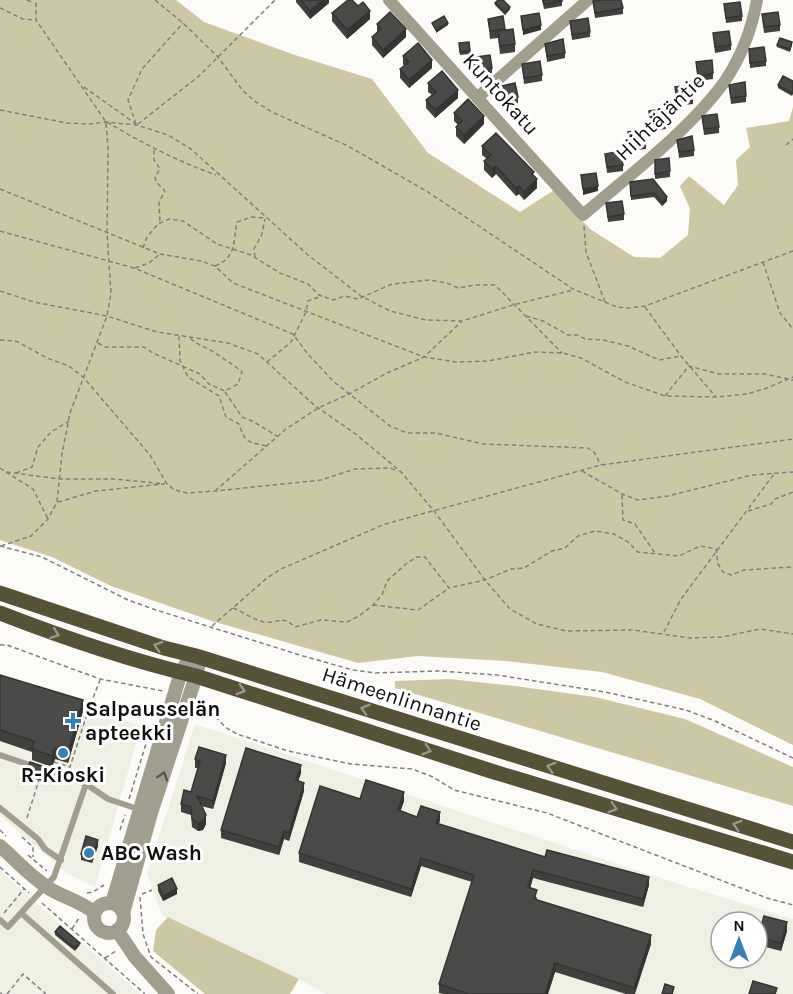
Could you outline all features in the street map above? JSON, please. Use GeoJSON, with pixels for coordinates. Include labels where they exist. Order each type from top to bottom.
{"type":"FeatureCollection","features":[{"type":"Feature","properties":{"kind":"main road","name":"Hämeenlinnantie"},"geometry":{"type":"LineString","coordinates":[[0,593],[164,648],[793,842]]}},
{"type":"Feature","properties":{"kind":"main road","name":"Hämeenlinnantie"},"geometry":{"type":"LineString","coordinates":[[0,613],[64,638],[189,674],[491,771],[793,862]]}},
{"type":"Feature","properties":{"kind":"street","name":"Kuntokatu"},"geometry":{"type":"LineString","coordinates":[[389,0],[584,215]]}},
{"type":"Feature","properties":{"kind":"street"},"geometry":{"type":"LineString","coordinates":[[478,97],[588,0]]}},
{"type":"Feature","properties":{"kind":"street","name":"Hiihtäjäntie"},"geometry":{"type":"LineString","coordinates":[[584,215],[692,120],[725,80],[752,29],[758,0]]}},
{"type":"Feature","properties":{"kind":"street"},"geometry":{"type":"LineString","coordinates":[[123,913],[119,906],[112,903],[102,905],[95,913],[95,923],[102,930],[112,932],[123,923],[123,913],[145,811],[174,693],[199,663],[196,656]]}},
{"type":"Feature","properties":{"kind":"street"},"geometry":{"type":"LineString","coordinates":[[112,903],[189,698],[189,674]]}},
{"type":"Feature","properties":{"kind":"street"},"geometry":{"type":"LineString","coordinates":[[0,846],[47,887],[72,902],[86,906],[95,913]]}},
{"type":"Feature","properties":{"kind":"street"},"geometry":{"type":"LineString","coordinates":[[117,930],[135,957],[168,994]]}},
{"type":"Feature","properties":{"kind":"lane"},"geometry":{"type":"LineString","coordinates":[[0,754],[86,784],[108,799],[145,811]]}},
{"type":"Feature","properties":{"kind":"lane"},"geometry":{"type":"LineString","coordinates":[[0,919],[8,927],[54,877],[86,784]]}},
{"type":"Feature","properties":{"kind":"lane"},"geometry":{"type":"LineString","coordinates":[[0,808],[38,839],[45,849],[61,860]]}},
{"type":"Feature","properties":{"kind":"lane"},"geometry":{"type":"LineString","coordinates":[[21,913],[113,994]]}},
{"type":"Feature","properties":{"kind":"path"},"geometry":{"type":"LineString","coordinates":[[27,0],[35,1],[36,20],[106,122],[154,149],[218,175]]}},
{"type":"Feature","properties":{"kind":"path"},"geometry":{"type":"LineString","coordinates":[[155,0],[218,57],[243,91],[256,102],[272,112],[348,146],[418,186],[573,290],[605,303],[628,308],[645,306],[793,251]]}},
{"type":"Feature","properties":{"kind":"path"},"geometry":{"type":"LineString","coordinates":[[137,125],[177,95],[275,0]]}},
{"type":"Feature","properties":{"kind":"path"},"geometry":{"type":"LineString","coordinates":[[0,8],[23,19],[36,20]]}},
{"type":"Feature","properties":{"kind":"path"},"geometry":{"type":"LineString","coordinates":[[137,125],[128,100],[141,69],[183,23]]}},
{"type":"Feature","properties":{"kind":"path"},"geometry":{"type":"LineString","coordinates":[[83,86],[137,125]]}},
{"type":"Feature","properties":{"kind":"path"},"geometry":{"type":"LineString","coordinates":[[0,110],[67,123],[106,122],[137,125],[168,135],[190,149],[266,218],[361,296],[390,311],[417,318],[462,321],[573,290]]}},
{"type":"Feature","properties":{"kind":"path"},"geometry":{"type":"LineString","coordinates":[[0,546],[31,536],[48,519],[57,502],[69,421],[107,316],[111,293],[107,233],[106,122]]}},
{"type":"Feature","properties":{"kind":"path"},"geometry":{"type":"LineString","coordinates":[[786,145],[793,139]]}},
{"type":"Feature","properties":{"kind":"path"},"geometry":{"type":"LineString","coordinates":[[154,149],[154,159],[160,169],[155,177],[156,182],[165,191],[159,202],[161,223]]}},
{"type":"Feature","properties":{"kind":"path"},"geometry":{"type":"LineString","coordinates":[[0,189],[143,248],[215,266],[233,284],[424,357],[456,362],[488,361],[535,352],[563,353],[581,358],[625,382],[664,396],[716,397],[747,394],[789,379]]}},
{"type":"Feature","properties":{"kind":"path"},"geometry":{"type":"LineString","coordinates":[[584,215],[586,252],[605,303]]}},
{"type":"Feature","properties":{"kind":"path"},"geometry":{"type":"LineString","coordinates":[[215,266],[225,262],[232,255],[237,222],[252,217],[266,218]]}},
{"type":"Feature","properties":{"kind":"path"},"geometry":{"type":"LineString","coordinates":[[256,258],[254,249],[262,234],[266,218]]}},
{"type":"Feature","properties":{"kind":"path"},"geometry":{"type":"LineString","coordinates":[[143,248],[151,230],[161,223],[169,219],[183,221],[217,244],[256,258],[280,273],[308,284],[322,296],[333,300],[345,296],[351,299],[392,284],[430,280],[458,288],[495,285],[563,353]]}},
{"type":"Feature","properties":{"kind":"path"},"geometry":{"type":"LineString","coordinates":[[0,231],[134,268],[293,334],[333,381],[390,426],[407,433],[436,433],[483,444],[588,448],[594,452],[601,465]]}},
{"type":"Feature","properties":{"kind":"path"},"geometry":{"type":"LineString","coordinates":[[134,268],[149,263],[160,254]]}},
{"type":"Feature","properties":{"kind":"path"},"geometry":{"type":"LineString","coordinates":[[763,262],[780,313],[793,328]]}},
{"type":"Feature","properties":{"kind":"path"},"geometry":{"type":"LineString","coordinates":[[0,291],[34,302],[107,316],[157,332],[228,343],[258,354],[318,408],[357,435],[401,472],[435,511],[485,580],[510,609],[537,624],[566,632],[633,630],[690,638],[722,637],[760,629],[793,634]]}},
{"type":"Feature","properties":{"kind":"path"},"geometry":{"type":"LineString","coordinates":[[266,362],[291,342],[306,312],[308,301],[322,296]]}},
{"type":"Feature","properties":{"kind":"path"},"geometry":{"type":"LineString","coordinates":[[645,306],[681,356],[716,397]]}},
{"type":"Feature","properties":{"kind":"path"},"geometry":{"type":"LineString","coordinates":[[525,316],[543,321],[568,335],[578,335],[585,339],[603,340],[628,346],[659,360],[681,356]]}},
{"type":"Feature","properties":{"kind":"path"},"geometry":{"type":"LineString","coordinates":[[215,491],[277,436],[318,408],[424,357],[462,321]]}},
{"type":"Feature","properties":{"kind":"path"},"geometry":{"type":"LineString","coordinates":[[179,335],[180,361],[188,377],[219,396],[226,417],[239,424],[244,438],[253,444],[267,446]]}},
{"type":"Feature","properties":{"kind":"path"},"geometry":{"type":"LineString","coordinates":[[189,337],[197,345],[212,351],[242,372],[238,384],[225,391]]}},
{"type":"Feature","properties":{"kind":"path"},"geometry":{"type":"LineString","coordinates":[[0,340],[16,341],[47,358],[69,366],[84,378],[150,455],[167,484],[176,490],[215,491],[321,480],[355,469],[390,468],[401,472]]}},
{"type":"Feature","properties":{"kind":"path"},"geometry":{"type":"LineString","coordinates":[[97,343],[105,347],[144,347],[200,374],[209,384],[225,391],[242,417],[277,436]]}},
{"type":"Feature","properties":{"kind":"path"},"geometry":{"type":"LineString","coordinates":[[664,396],[689,366]]}},
{"type":"Feature","properties":{"kind":"path"},"geometry":{"type":"LineString","coordinates":[[689,366],[719,374],[765,374],[793,379]]}},
{"type":"Feature","properties":{"kind":"path"},"geometry":{"type":"LineString","coordinates":[[15,473],[32,466],[38,447],[51,432],[69,421]]}},
{"type":"Feature","properties":{"kind":"path"},"geometry":{"type":"LineString","coordinates":[[212,626],[267,578],[281,569],[386,524],[488,494],[601,465],[793,439]]}},
{"type":"Feature","properties":{"kind":"path"},"geometry":{"type":"LineString","coordinates":[[0,468],[33,489],[48,519]]}},
{"type":"Feature","properties":{"kind":"path"},"geometry":{"type":"LineString","coordinates":[[581,470],[622,494],[638,500],[752,475],[793,472]]}},
{"type":"Feature","properties":{"kind":"path"},"geometry":{"type":"LineString","coordinates":[[6,472],[60,479],[114,479],[167,484]]}},
{"type":"Feature","properties":{"kind":"path"},"geometry":{"type":"LineString","coordinates":[[663,633],[681,599],[716,549],[775,473]]}},
{"type":"Feature","properties":{"kind":"path"},"geometry":{"type":"LineString","coordinates":[[57,502],[96,491],[167,484]]}},
{"type":"Feature","properties":{"kind":"path"},"geometry":{"type":"LineString","coordinates":[[747,512],[771,504],[775,499],[793,492]]}},
{"type":"Feature","properties":{"kind":"path"},"geometry":{"type":"LineString","coordinates":[[622,494],[623,520],[635,524],[656,554]]}},
{"type":"Feature","properties":{"kind":"path"},"geometry":{"type":"LineString","coordinates":[[373,605],[418,610],[449,588],[485,580],[511,569],[524,568],[552,552],[565,548],[578,537],[595,531],[614,534],[628,542],[638,552],[679,556],[700,546],[716,549]]}},
{"type":"Feature","properties":{"kind":"path","name":"Hämeenlinnantie"},"geometry":{"type":"LineString","coordinates":[[0,546],[42,558],[128,600],[353,670],[375,673],[438,671],[497,675],[605,692],[669,706],[715,721],[793,758]]}},
{"type":"Feature","properties":{"kind":"path"},"geometry":{"type":"LineString","coordinates":[[716,549],[718,564],[723,572],[731,575],[744,570],[793,567]]}},
{"type":"Feature","properties":{"kind":"path"},"geometry":{"type":"LineString","coordinates":[[233,608],[263,622],[280,619],[290,622],[295,627],[321,620],[347,622],[373,605],[382,595],[387,581],[417,557],[425,557],[449,588]]}},
{"type":"Feature","properties":{"kind":"path"},"geometry":{"type":"LineString","coordinates":[[0,645],[7,645],[100,679],[174,693]]}},
{"type":"Feature","properties":{"kind":"path"},"geometry":{"type":"LineString","coordinates":[[54,762],[70,767],[100,679]]}},
{"type":"Feature","properties":{"kind":"path"},"geometry":{"type":"LineString","coordinates":[[189,698],[206,706],[225,727],[237,734],[288,751],[340,762],[412,769],[433,777],[454,790],[547,813],[767,898],[793,905]]}},
{"type":"Feature","properties":{"kind":"path"},"geometry":{"type":"LineString","coordinates":[[23,828],[42,769]]}},
{"type":"Feature","properties":{"kind":"path"},"geometry":{"type":"LineString","coordinates":[[0,867],[145,994]]}},
{"type":"Feature","properties":{"kind":"path"},"geometry":{"type":"LineString","coordinates":[[0,919],[24,889]]}},
{"type":"Feature","properties":{"kind":"path"},"geometry":{"type":"LineString","coordinates":[[138,895],[152,890]]}},
{"type":"Feature","properties":{"kind":"path"},"geometry":{"type":"LineString","coordinates":[[7,994],[23,974],[46,994]]}},
{"type":"Feature","properties":{"kind":"shaded area"},"geometry":{"type":"Polygon","coordinates":[[[0,0],[176,0],[204,22],[295,55],[372,79],[428,153],[520,212],[554,190],[590,229],[634,257],[660,258],[688,235],[690,209],[680,186],[689,176],[724,205],[738,185],[736,160],[750,147],[746,128],[789,121],[793,107],[793,745],[700,699],[602,672],[506,661],[418,656],[358,663],[212,621],[111,586],[52,557],[0,540],[0,0]]]}},
{"type":"Feature","properties":{"kind":"shaded area"},"geometry":{"type":"Polygon","coordinates":[[[0,676],[141,726],[95,887],[68,874],[0,816],[0,676]]]}},
{"type":"Feature","properties":{"kind":"shaded area"},"geometry":{"type":"Polygon","coordinates":[[[449,679],[595,697],[685,719],[793,767],[793,806],[395,688],[395,681],[449,679]]]}},
{"type":"Feature","properties":{"kind":"shaded area"},"geometry":{"type":"Polygon","coordinates":[[[195,724],[764,910],[709,910],[709,970],[769,970],[769,912],[793,919],[793,994],[326,994],[162,915],[147,874],[195,724]]]}},
{"type":"Feature","properties":{"kind":"shaded area"},"geometry":{"type":"Polygon","coordinates":[[[0,871],[140,994],[0,994],[0,871]]]}},
{"type":"Feature","properties":{"kind":"shaded area"},"geometry":{"type":"Polygon","coordinates":[[[168,917],[299,979],[290,994],[205,994],[153,951],[156,930],[168,917]]]}},
{"type":"Feature","properties":{"kind":"building"},"geometry":{"type":"Polygon","coordinates":[[[301,0],[323,0],[310,11],[301,0]]]}},
{"type":"Feature","properties":{"kind":"building"},"geometry":{"type":"Polygon","coordinates":[[[348,0],[352,0],[358,6],[363,2],[370,11],[347,30],[332,13],[348,0]]]}},
{"type":"Feature","properties":{"kind":"building"},"geometry":{"type":"Polygon","coordinates":[[[503,0],[510,7],[505,12],[495,3],[503,0]]]}},
{"type":"Feature","properties":{"kind":"building"},"geometry":{"type":"Polygon","coordinates":[[[543,0],[562,0],[562,1],[544,4],[543,0]]]}},
{"type":"Feature","properties":{"kind":"building"},"geometry":{"type":"Polygon","coordinates":[[[621,0],[623,8],[595,13],[593,1],[621,0]]]}},
{"type":"Feature","properties":{"kind":"building"},"geometry":{"type":"Polygon","coordinates":[[[740,2],[742,16],[726,18],[724,4],[740,2]]]}},
{"type":"Feature","properties":{"kind":"building"},"geometry":{"type":"Polygon","coordinates":[[[390,12],[406,29],[383,50],[372,37],[381,29],[377,24],[390,12]]]}},
{"type":"Feature","properties":{"kind":"building"},"geometry":{"type":"Polygon","coordinates":[[[778,12],[780,25],[764,27],[762,14],[778,12]]]}},
{"type":"Feature","properties":{"kind":"building"},"geometry":{"type":"Polygon","coordinates":[[[539,13],[541,25],[523,30],[521,16],[539,13]]]}},
{"type":"Feature","properties":{"kind":"building"},"geometry":{"type":"Polygon","coordinates":[[[444,16],[448,23],[436,30],[432,23],[444,16]]]}},
{"type":"Feature","properties":{"kind":"building"},"geometry":{"type":"Polygon","coordinates":[[[503,16],[505,29],[490,31],[488,19],[503,16]]]}},
{"type":"Feature","properties":{"kind":"building"},"geometry":{"type":"Polygon","coordinates":[[[588,18],[590,32],[572,35],[570,21],[588,18]]]}},
{"type":"Feature","properties":{"kind":"building"},"geometry":{"type":"Polygon","coordinates":[[[513,29],[515,44],[500,46],[498,31],[513,29]]]}},
{"type":"Feature","properties":{"kind":"building"},"geometry":{"type":"Polygon","coordinates":[[[729,31],[731,45],[715,47],[713,33],[729,31]]]}},
{"type":"Feature","properties":{"kind":"building"},"geometry":{"type":"Polygon","coordinates":[[[780,38],[792,42],[790,49],[777,45],[780,38]]]}},
{"type":"Feature","properties":{"kind":"building"},"geometry":{"type":"Polygon","coordinates":[[[563,39],[565,53],[547,56],[545,44],[563,39]]]}},
{"type":"Feature","properties":{"kind":"building"},"geometry":{"type":"Polygon","coordinates":[[[469,42],[470,51],[460,52],[459,43],[469,42]]]}},
{"type":"Feature","properties":{"kind":"building"},"geometry":{"type":"Polygon","coordinates":[[[418,43],[432,60],[409,80],[400,69],[409,62],[403,56],[418,43]]]}},
{"type":"Feature","properties":{"kind":"building"},"geometry":{"type":"Polygon","coordinates":[[[764,47],[766,61],[750,63],[749,49],[764,47]]]}},
{"type":"Feature","properties":{"kind":"building"},"geometry":{"type":"Polygon","coordinates":[[[490,55],[492,68],[472,71],[470,58],[490,55]]]}},
{"type":"Feature","properties":{"kind":"building"},"geometry":{"type":"Polygon","coordinates":[[[712,60],[713,73],[698,76],[696,62],[712,60]]]}},
{"type":"Feature","properties":{"kind":"building"},"geometry":{"type":"Polygon","coordinates":[[[540,61],[542,75],[524,78],[522,64],[540,61]]]}},
{"type":"Feature","properties":{"kind":"building"},"geometry":{"type":"Polygon","coordinates":[[[442,71],[458,90],[435,110],[426,100],[436,92],[428,83],[442,71]]]}},
{"type":"Feature","properties":{"kind":"building"},"geometry":{"type":"Polygon","coordinates":[[[783,76],[793,81],[792,93],[778,85],[783,76]]]}},
{"type":"Feature","properties":{"kind":"building"},"geometry":{"type":"Polygon","coordinates":[[[745,82],[746,96],[731,98],[729,85],[745,82]]]}},
{"type":"Feature","properties":{"kind":"building"},"geometry":{"type":"Polygon","coordinates":[[[515,83],[518,97],[500,100],[497,87],[515,83]]]}},
{"type":"Feature","properties":{"kind":"building"},"geometry":{"type":"Polygon","coordinates":[[[691,85],[693,98],[677,100],[675,87],[691,85]]]}},
{"type":"Feature","properties":{"kind":"building"},"geometry":{"type":"Polygon","coordinates":[[[468,99],[484,116],[464,135],[456,127],[462,121],[454,113],[468,99]]]}},
{"type":"Feature","properties":{"kind":"building"},"geometry":{"type":"Polygon","coordinates":[[[664,109],[666,123],[651,125],[649,111],[664,109]]]}},
{"type":"Feature","properties":{"kind":"building"},"geometry":{"type":"Polygon","coordinates":[[[717,114],[719,127],[704,129],[702,116],[717,114]]]}},
{"type":"Feature","properties":{"kind":"building"},"geometry":{"type":"Polygon","coordinates":[[[644,130],[646,143],[630,146],[628,132],[644,130]]]}},
{"type":"Feature","properties":{"kind":"building"},"geometry":{"type":"Polygon","coordinates":[[[496,133],[534,172],[532,174],[537,179],[524,192],[519,186],[516,188],[496,166],[492,169],[484,161],[491,155],[482,146],[496,133]]]}},
{"type":"Feature","properties":{"kind":"building"},"geometry":{"type":"Polygon","coordinates":[[[692,136],[694,150],[679,152],[677,140],[692,136]]]}},
{"type":"Feature","properties":{"kind":"building"},"geometry":{"type":"Polygon","coordinates":[[[621,151],[623,165],[607,167],[605,154],[621,151]]]}},
{"type":"Feature","properties":{"kind":"building"},"geometry":{"type":"Polygon","coordinates":[[[669,158],[670,171],[655,174],[655,160],[669,158]]]}},
{"type":"Feature","properties":{"kind":"building"},"geometry":{"type":"Polygon","coordinates":[[[596,173],[598,186],[583,189],[581,175],[596,173]]]}},
{"type":"Feature","properties":{"kind":"building"},"geometry":{"type":"Polygon","coordinates":[[[653,179],[667,197],[662,202],[654,193],[631,196],[630,182],[653,179]]]}},
{"type":"Feature","properties":{"kind":"building"},"geometry":{"type":"Polygon","coordinates":[[[622,201],[624,214],[608,217],[606,203],[622,201]]]}},
{"type":"Feature","properties":{"kind":"building"},"geometry":{"type":"Polygon","coordinates":[[[0,675],[83,700],[68,752],[55,748],[52,756],[32,749],[34,741],[0,730],[0,675]]]}},
{"type":"Feature","properties":{"kind":"building"},"geometry":{"type":"Polygon","coordinates":[[[199,747],[226,755],[213,801],[197,796],[206,815],[203,821],[198,823],[192,819],[191,807],[181,804],[184,790],[191,792],[200,761],[195,759],[199,747]]]}},
{"type":"Feature","properties":{"kind":"building"},"geometry":{"type":"Polygon","coordinates":[[[246,748],[301,765],[296,780],[304,783],[289,833],[284,831],[279,847],[221,830],[246,748]]]}},
{"type":"Feature","properties":{"kind":"building"},"geometry":{"type":"Polygon","coordinates":[[[30,762],[51,769],[49,775],[28,769],[30,762]]]}},
{"type":"Feature","properties":{"kind":"building"},"geometry":{"type":"Polygon","coordinates":[[[366,780],[404,792],[398,810],[417,817],[421,806],[440,812],[436,823],[545,857],[547,850],[649,877],[643,899],[533,870],[528,887],[537,890],[534,899],[651,935],[634,988],[555,963],[545,994],[466,994],[439,984],[474,875],[421,858],[411,889],[299,853],[320,786],[360,799],[366,780]]]}},
{"type":"Feature","properties":{"kind":"building"},"geometry":{"type":"Polygon","coordinates":[[[86,836],[98,840],[92,858],[81,854],[86,836]]]}},
{"type":"Feature","properties":{"kind":"building"},"geometry":{"type":"Polygon","coordinates":[[[172,878],[177,889],[163,896],[158,885],[172,878]]]}},
{"type":"Feature","properties":{"kind":"building"},"geometry":{"type":"Polygon","coordinates":[[[769,917],[787,922],[781,943],[769,940],[769,917]]]}},
{"type":"Feature","properties":{"kind":"building"},"geometry":{"type":"Polygon","coordinates":[[[60,926],[80,943],[75,948],[55,932],[60,926]]]}},
{"type":"Feature","properties":{"kind":"building"},"geometry":{"type":"Polygon","coordinates":[[[753,981],[777,988],[775,994],[749,994],[753,981]]]}},
{"type":"Feature","properties":{"kind":"building"},"geometry":{"type":"Polygon","coordinates":[[[665,984],[674,987],[672,994],[662,994],[665,984]]]}},
{"type":"Feature","properties":{"kind":"place","name":"Salpausselän apteekki"},"geometry":{"type":"Point","coordinates":[73,721]}},
{"type":"Feature","properties":{"kind":"place","name":"R-Kioski"},"geometry":{"type":"Point","coordinates":[63,753]}},
{"type":"Feature","properties":{"kind":"place","name":"ABC Wash"},"geometry":{"type":"Point","coordinates":[89,853]}}]}
